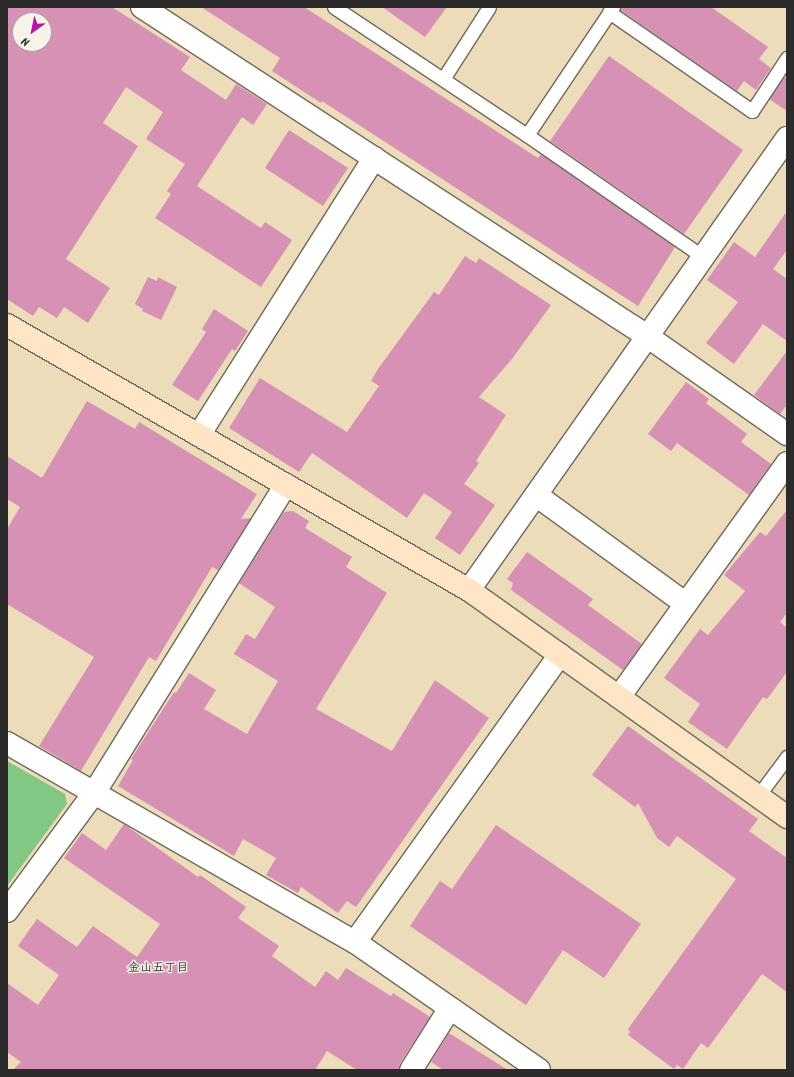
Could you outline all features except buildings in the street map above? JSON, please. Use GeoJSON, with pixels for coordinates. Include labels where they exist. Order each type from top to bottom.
{"type":"FeatureCollection","features":[{"type":"Feature","properties":{"kind":"street"},"geometry":{"type":"LineString","coordinates":[[142,7],[647,336],[787,434]]}},
{"type":"Feature","properties":{"kind":"street"},"geometry":{"type":"LineString","coordinates":[[469,590],[787,138]]}},
{"type":"Feature","properties":{"kind":"street"},"geometry":{"type":"LineString","coordinates":[[199,435],[374,158]]}},
{"type":"Feature","properties":{"kind":"street"},"geometry":{"type":"LineString","coordinates":[[9,330],[199,435],[469,590],[787,817]]}},
{"type":"Feature","properties":{"kind":"street"},"geometry":{"type":"LineString","coordinates":[[619,697],[787,463]]}},
{"type":"Feature","properties":{"kind":"street"},"geometry":{"type":"LineString","coordinates":[[7,911],[94,793],[286,485]]}},
{"type":"Feature","properties":{"kind":"street"},"geometry":{"type":"LineString","coordinates":[[536,496],[686,604]]}},
{"type":"Feature","properties":{"kind":"street"},"geometry":{"type":"LineString","coordinates":[[355,942],[560,655]]}},
{"type":"Feature","properties":{"kind":"street"},"geometry":{"type":"LineString","coordinates":[[7,743],[355,942],[538,1070]]}},
{"type":"Feature","properties":{"kind":"street"},"geometry":{"type":"LineString","coordinates":[[411,1070],[450,1008]]}},
{"type":"Feature","properties":{"kind":"lane"},"geometry":{"type":"LineString","coordinates":[[334,7],[527,135],[703,257]]}},
{"type":"Feature","properties":{"kind":"lane"},"geometry":{"type":"LineString","coordinates":[[443,79],[489,7]]}},
{"type":"Feature","properties":{"kind":"lane"},"geometry":{"type":"LineString","coordinates":[[527,135],[612,8],[752,111],[787,58]]}},
{"type":"Feature","properties":{"kind":"lane"},"geometry":{"type":"LineString","coordinates":[[758,796],[785,763]]}},
{"type":"Feature","properties":{"kind":"green space"},"geometry":{"type":"Polygon","coordinates":[[[7,761],[65,794],[67,804],[7,886],[7,761]]]}},
{"type":"Feature","properties":{"kind":"district","name":"金山五丁目"},"geometry":{"type":"Point","coordinates":[158,968]}}]}
